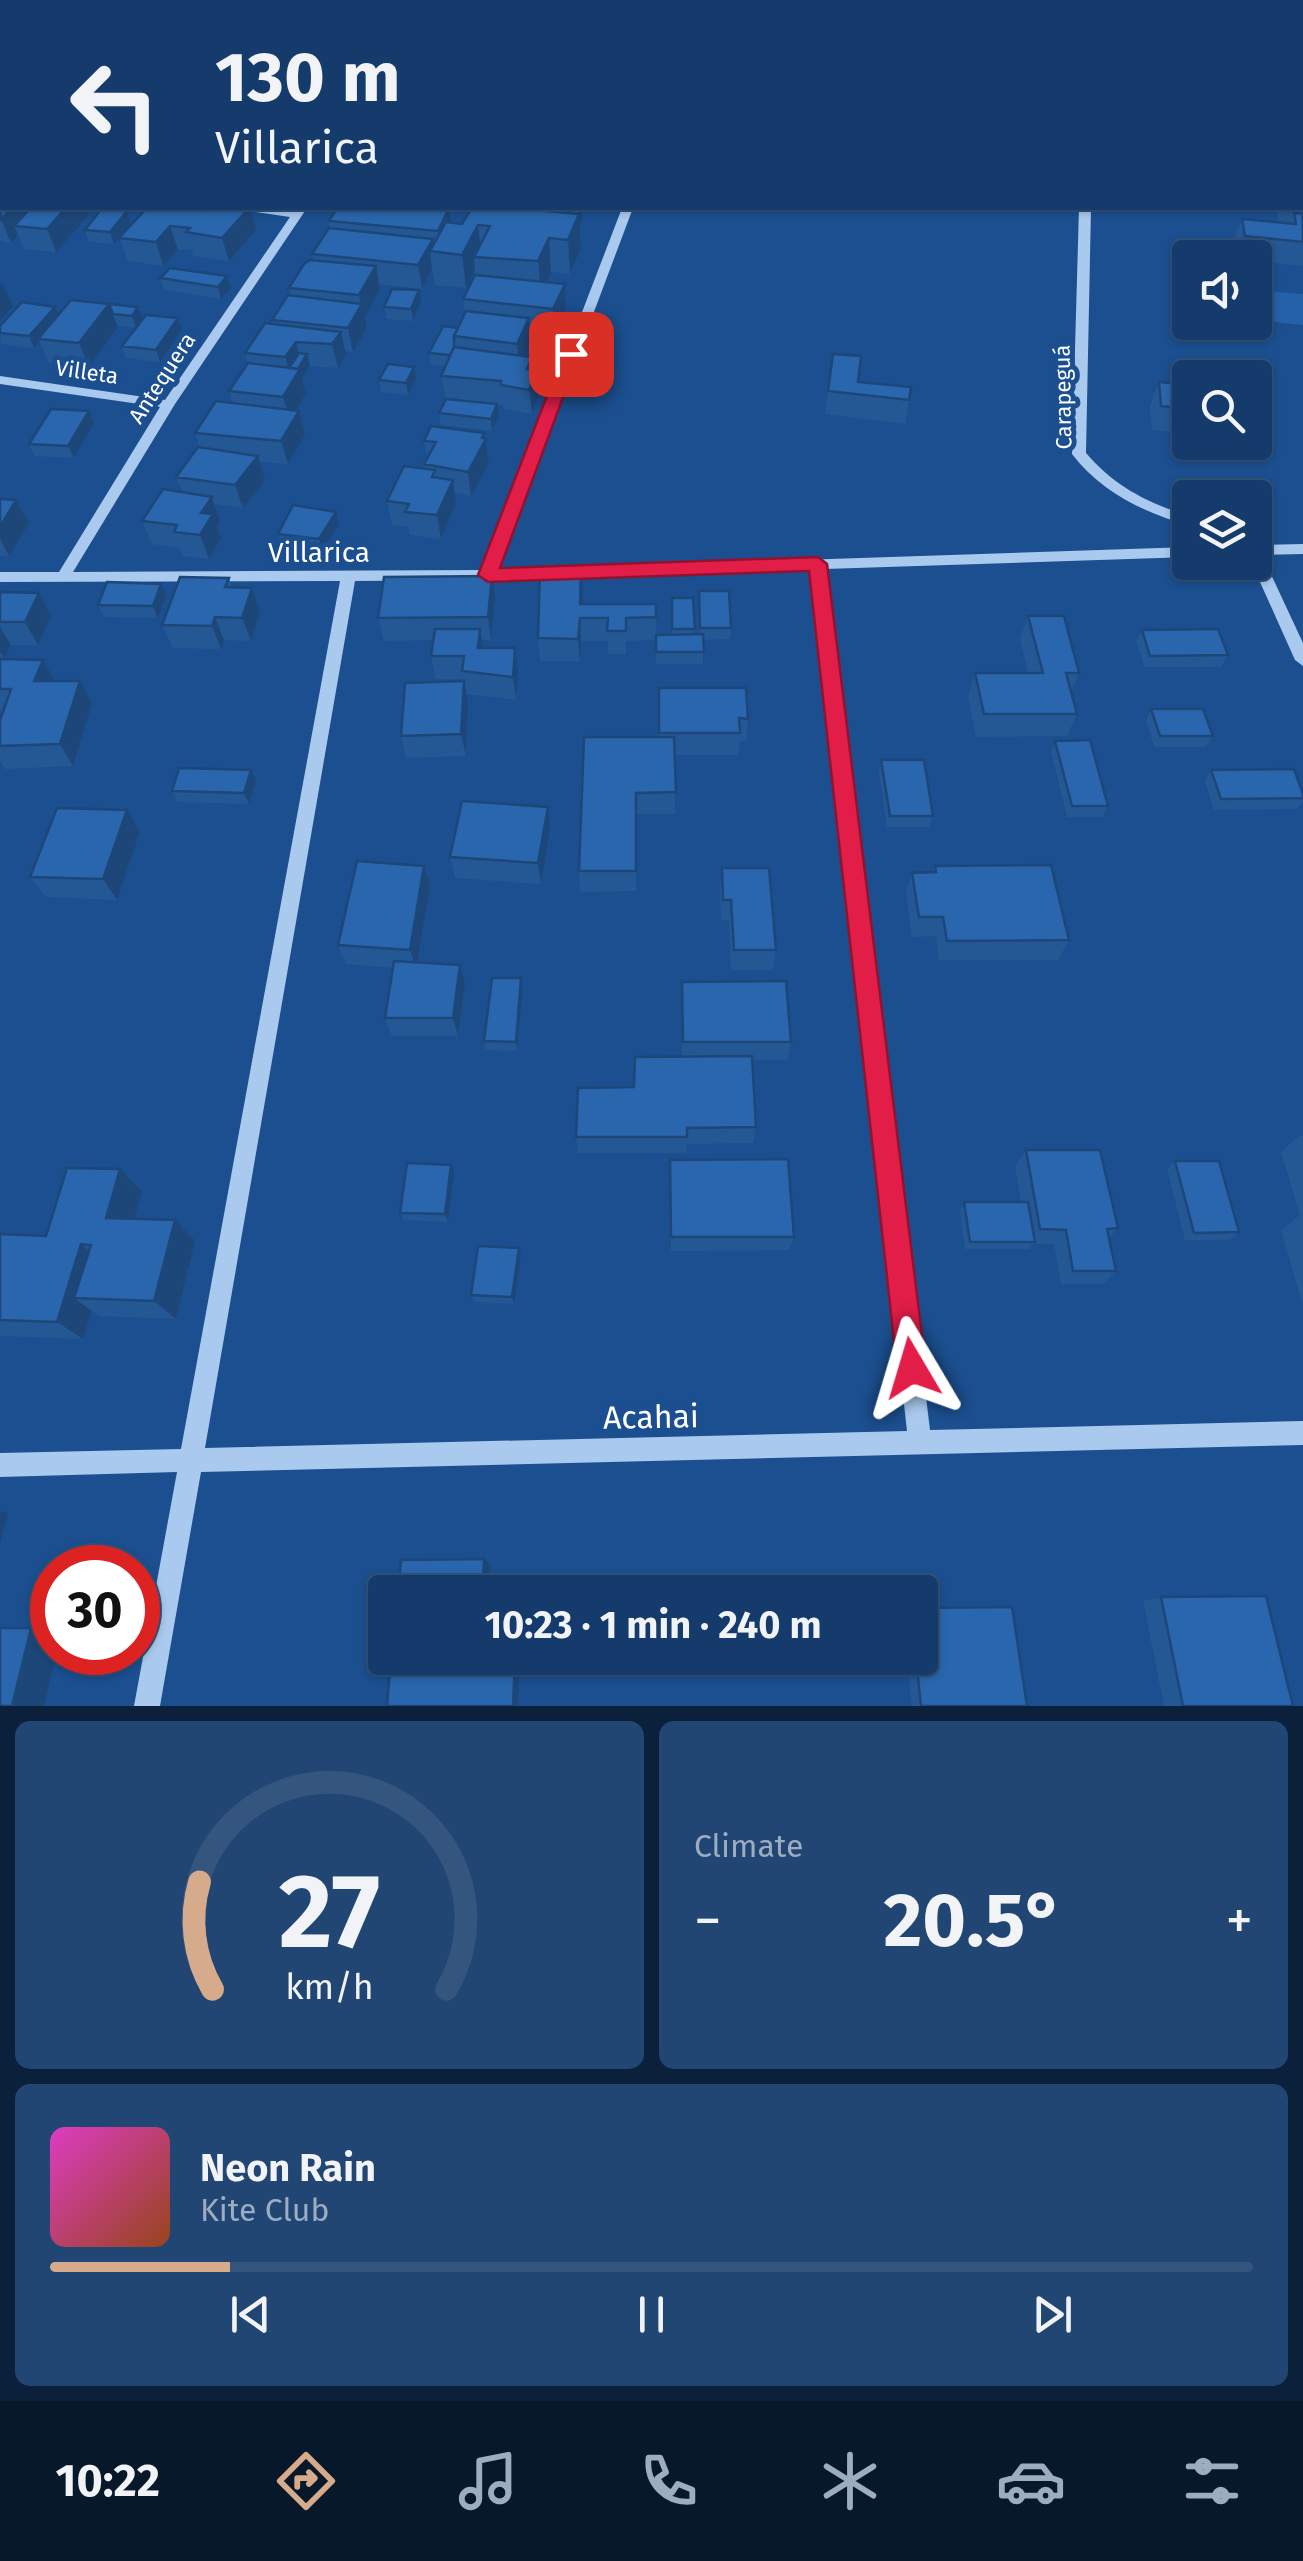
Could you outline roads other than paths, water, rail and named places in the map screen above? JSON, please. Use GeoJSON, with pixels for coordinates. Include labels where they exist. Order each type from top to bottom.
{"type":"FeatureCollection","features":[{"type":"Feature","properties":{"kind":"street"},"geometry":{"type":"LineString","coordinates":[[488,575],[626,210]]}},
{"type":"Feature","properties":{"kind":"street","name":"Carapeguá"},"geometry":{"type":"LineString","coordinates":[[1085,210],[1079,454],[1100,481],[1172,513]]}},
{"type":"Feature","properties":{"kind":"street","name":"Antequera"},"geometry":{"type":"LineString","coordinates":[[64,575],[168,404],[299,211]]}},
{"type":"Feature","properties":{"kind":"street","name":"Villeta"},"geometry":{"type":"LineString","coordinates":[[0,380],[168,404]]}},
{"type":"Feature","properties":{"kind":"street"},"geometry":{"type":"LineString","coordinates":[[1272,551],[1303,549]]}},
{"type":"Feature","properties":{"kind":"street","name":"Villarica"},"geometry":{"type":"LineString","coordinates":[[0,577],[348,578],[1172,553]]}},
{"type":"Feature","properties":{"kind":"street"},"geometry":{"type":"LineString","coordinates":[[818,564],[920,1444]]}},
{"type":"Feature","properties":{"kind":"street"},"geometry":{"type":"LineString","coordinates":[[147,1706],[348,578]]}},
{"type":"Feature","properties":{"kind":"street"},"geometry":{"type":"LineString","coordinates":[[1267,580],[1303,660]]}},
{"type":"Feature","properties":{"kind":"street","name":"Acahai"},"geometry":{"type":"LineString","coordinates":[[0,1465],[1303,1433]]}}]}
